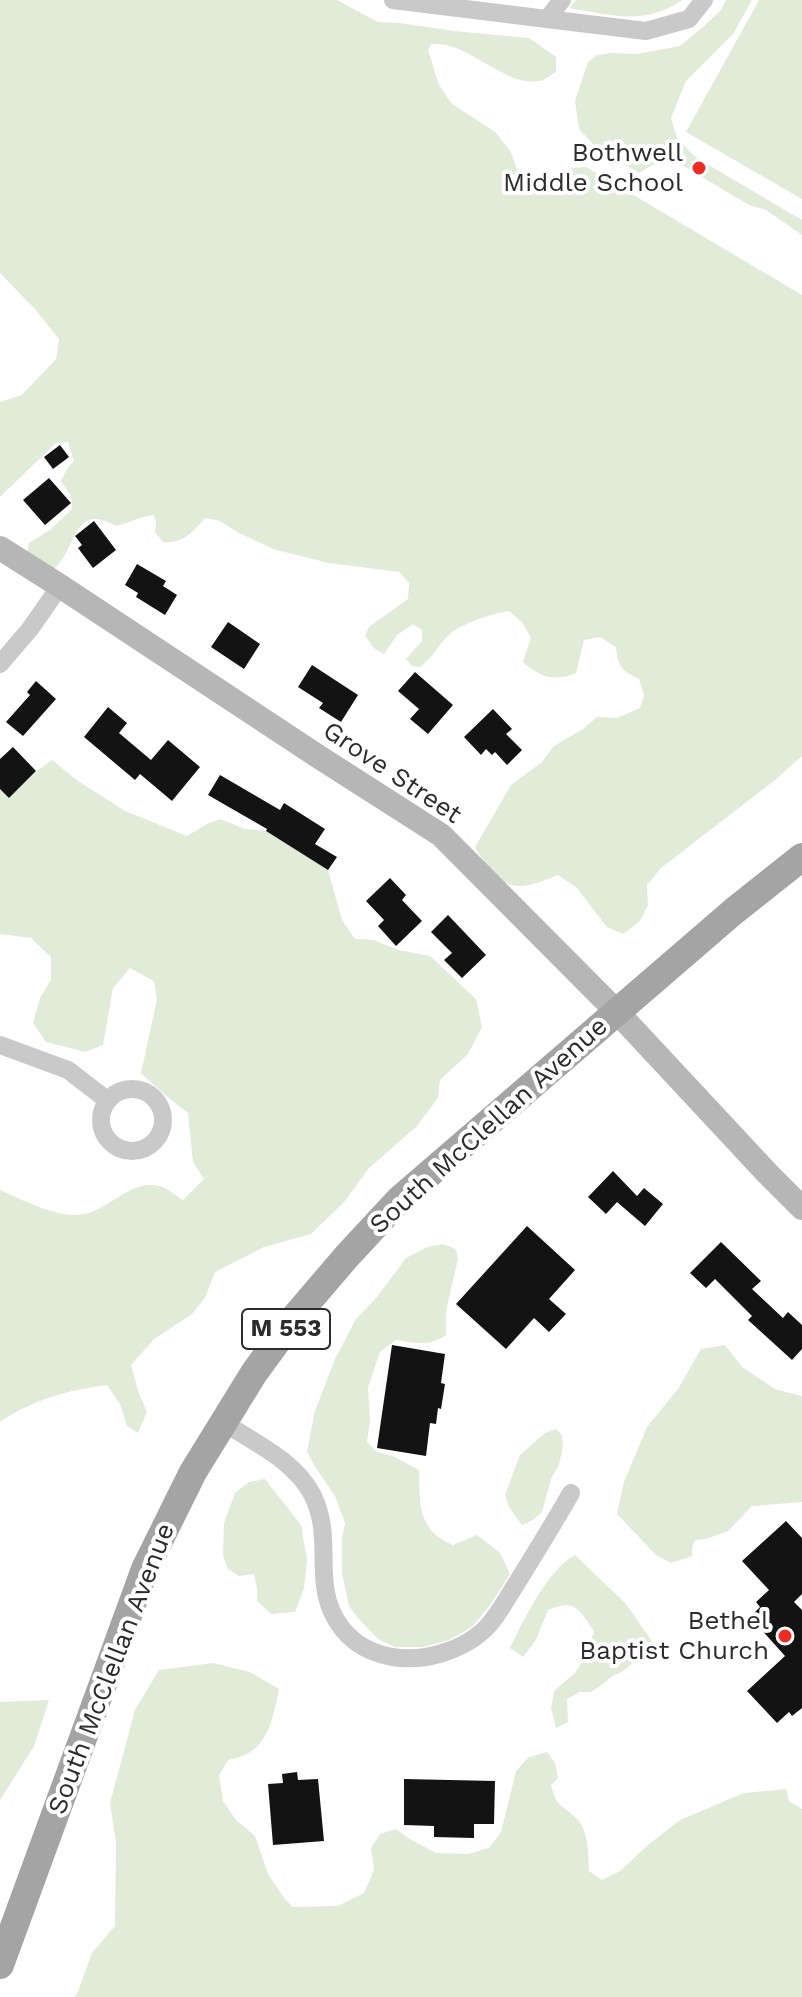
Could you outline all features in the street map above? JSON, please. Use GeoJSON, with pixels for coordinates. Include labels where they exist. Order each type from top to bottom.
{"type":"FeatureCollection","features":[{"type":"Feature","properties":{"kind":"main road","name":"Grove Street"},"geometry":{"type":"LineString","coordinates":[[0,548],[441,835],[617,1012],[802,1208]]}},
{"type":"Feature","properties":{"kind":"main road","name":"South McClellan Avenue"},"geometry":{"type":"LineString","coordinates":[[0,1965],[145,1569],[193,1472],[254,1373],[294,1318],[400,1199],[734,911],[802,857]]}},
{"type":"Feature","properties":{"kind":"street"},"geometry":{"type":"LineString","coordinates":[[393,0],[646,31],[689,19],[704,0]]}},
{"type":"Feature","properties":{"kind":"street"},"geometry":{"type":"LineString","coordinates":[[547,19],[562,0]]}},
{"type":"Feature","properties":{"kind":"street"},"geometry":{"type":"LineString","coordinates":[[0,664],[30,629],[60,586]]}},
{"type":"Feature","properties":{"kind":"street"},"geometry":{"type":"LineString","coordinates":[[0,1045],[68,1070],[107,1100]]}},
{"type":"Feature","properties":{"kind":"street"},"geometry":{"type":"LineString","coordinates":[[223,1422],[301,1477],[321,1515],[324,1584],[332,1611],[354,1642],[380,1655],[407,1659],[430,1656],[458,1647],[483,1631],[500,1609],[571,1493]]}},
{"type":"Feature","properties":{"kind":"green space"},"geometry":{"type":"Polygon","coordinates":[[[0,0],[337,0],[378,22],[529,38],[556,57],[556,72],[541,80],[526,81],[512,77],[444,44],[431,44],[428,50],[439,85],[452,104],[495,132],[511,152],[517,170],[528,185],[543,194],[556,195],[568,185],[572,168],[586,167],[802,295],[802,756],[661,868],[647,885],[648,905],[639,922],[623,934],[607,927],[576,887],[558,875],[530,885],[506,883],[493,873],[475,847],[511,785],[541,763],[554,746],[597,717],[617,718],[640,708],[644,695],[639,679],[622,667],[616,647],[600,637],[584,640],[576,673],[561,677],[541,674],[523,662],[531,638],[523,623],[509,611],[461,626],[420,667],[412,666],[406,659],[422,641],[422,630],[413,624],[397,635],[384,654],[375,649],[365,636],[369,627],[408,599],[409,583],[399,572],[329,563],[273,549],[220,521],[205,518],[187,536],[170,542],[163,542],[155,532],[154,515],[116,526],[96,519],[89,520],[79,529],[54,569],[27,553],[29,543],[50,530],[72,509],[71,496],[61,481],[74,461],[68,442],[56,443],[0,497],[0,402],[22,395],[56,359],[59,339],[0,273],[0,0]]]}},
{"type":"Feature","properties":{"kind":"green space"},"geometry":{"type":"Polygon","coordinates":[[[576,0],[682,0],[655,13],[627,16],[569,8],[576,0]]]}},
{"type":"Feature","properties":{"kind":"green space"},"geometry":{"type":"Polygon","coordinates":[[[726,0],[752,0],[733,34],[686,81],[671,118],[677,138],[695,157],[802,220],[802,235],[766,210],[749,205],[677,162],[656,163],[639,173],[598,149],[579,129],[575,101],[588,62],[597,55],[637,54],[680,46],[721,10],[726,0]]]}},
{"type":"Feature","properties":{"kind":"green space"},"geometry":{"type":"Polygon","coordinates":[[[759,0],[802,0],[802,199],[686,132],[759,0]]]}},
{"type":"Feature","properties":{"kind":"green space"},"geometry":{"type":"Polygon","coordinates":[[[52,760],[125,811],[187,836],[220,819],[245,829],[266,831],[328,870],[342,920],[355,939],[373,940],[399,950],[430,956],[476,999],[482,1027],[468,1054],[440,1080],[438,1098],[416,1127],[369,1168],[344,1202],[311,1234],[264,1247],[215,1272],[205,1298],[192,1314],[154,1339],[131,1365],[147,1412],[138,1433],[127,1426],[120,1404],[107,1385],[51,1397],[0,1422],[0,1190],[48,1210],[76,1215],[98,1209],[129,1191],[150,1185],[165,1188],[183,1200],[204,1179],[193,1162],[188,1113],[141,1073],[157,1000],[154,981],[130,968],[113,988],[103,1045],[85,1052],[46,1042],[33,1023],[40,998],[51,980],[51,957],[31,938],[0,934],[0,789],[9,798],[52,760]]]}},
{"type":"Feature","properties":{"kind":"green space"},"geometry":{"type":"Polygon","coordinates":[[[443,1244],[456,1249],[458,1259],[446,1311],[446,1335],[428,1343],[396,1340],[380,1352],[368,1387],[370,1420],[367,1442],[377,1452],[393,1456],[419,1470],[423,1515],[433,1532],[453,1545],[477,1535],[500,1553],[510,1574],[472,1627],[449,1640],[423,1647],[395,1647],[378,1639],[349,1606],[342,1573],[345,1523],[335,1496],[307,1451],[315,1411],[335,1359],[356,1319],[406,1258],[427,1247],[443,1244]]]}},
{"type":"Feature","properties":{"kind":"green space"},"geometry":{"type":"Polygon","coordinates":[[[725,1345],[742,1367],[775,1389],[802,1396],[802,1502],[752,1506],[728,1531],[695,1540],[692,1556],[671,1563],[656,1555],[617,1514],[624,1482],[647,1427],[678,1389],[701,1349],[725,1345]]]}},
{"type":"Feature","properties":{"kind":"green space"},"geometry":{"type":"Polygon","coordinates":[[[556,1429],[562,1435],[563,1446],[559,1465],[551,1479],[542,1512],[522,1525],[509,1507],[505,1495],[520,1455],[545,1433],[556,1429]]]}},
{"type":"Feature","properties":{"kind":"green space"},"geometry":{"type":"Polygon","coordinates":[[[265,1479],[301,1525],[307,1560],[304,1588],[295,1612],[271,1614],[257,1601],[254,1574],[239,1576],[228,1569],[223,1556],[224,1523],[235,1493],[249,1482],[265,1479]]]}},
{"type":"Feature","properties":{"kind":"green space"},"geometry":{"type":"Polygon","coordinates":[[[575,1555],[626,1604],[653,1643],[623,1671],[599,1687],[567,1699],[568,1722],[556,1728],[551,1708],[554,1691],[575,1673],[587,1654],[594,1631],[576,1608],[565,1605],[548,1610],[536,1640],[523,1657],[510,1648],[546,1583],[575,1555]]]}},
{"type":"Feature","properties":{"kind":"green space"},"geometry":{"type":"Polygon","coordinates":[[[213,1663],[250,1672],[279,1689],[266,1735],[251,1751],[228,1760],[219,1775],[223,1801],[236,1820],[255,1836],[268,1874],[293,1907],[338,1906],[364,1893],[374,1870],[371,1848],[380,1834],[396,1829],[436,1853],[468,1854],[489,1848],[501,1832],[516,1771],[529,1757],[547,1752],[555,1763],[558,1778],[551,1785],[556,1799],[582,1825],[589,1871],[602,1880],[620,1871],[680,1820],[744,1793],[786,1789],[789,1801],[802,1809],[802,1997],[74,1997],[92,1953],[115,1926],[116,1842],[110,1803],[135,1710],[159,1670],[213,1663]]]}},
{"type":"Feature","properties":{"kind":"green space"},"geometry":{"type":"Polygon","coordinates":[[[49,1700],[34,1746],[0,1800],[0,1702],[49,1700]]]}},
{"type":"Feature","properties":{"kind":"building"},"geometry":{"type":"Polygon","coordinates":[[[60,445],[69,457],[53,469],[44,457],[60,445]]]}},
{"type":"Feature","properties":{"kind":"building"},"geometry":{"type":"Polygon","coordinates":[[[49,478],[71,503],[45,525],[23,500],[49,478]]]}},
{"type":"Feature","properties":{"kind":"building"},"geometry":{"type":"Polygon","coordinates":[[[94,521],[116,550],[93,568],[78,548],[82,545],[75,536],[94,521]]]}},
{"type":"Feature","properties":{"kind":"building"},"geometry":{"type":"Polygon","coordinates":[[[137,564],[166,581],[163,586],[177,595],[165,615],[136,597],[138,593],[125,585],[137,564]]]}},
{"type":"Feature","properties":{"kind":"building"},"geometry":{"type":"Polygon","coordinates":[[[228,622],[260,644],[244,669],[211,647],[228,622]]]}},
{"type":"Feature","properties":{"kind":"building"},"geometry":{"type":"Polygon","coordinates":[[[312,665],[358,695],[341,722],[319,708],[323,703],[298,687],[312,665]]]}},
{"type":"Feature","properties":{"kind":"building"},"geometry":{"type":"Polygon","coordinates":[[[415,672],[453,705],[428,734],[410,719],[419,709],[398,691],[415,672]]]}},
{"type":"Feature","properties":{"kind":"building"},"geometry":{"type":"Polygon","coordinates":[[[36,681],[56,699],[23,736],[6,722],[30,695],[27,692],[36,681]]]}},
{"type":"Feature","properties":{"kind":"building"},"geometry":{"type":"Polygon","coordinates":[[[108,707],[127,723],[119,733],[151,760],[168,740],[200,767],[172,801],[140,774],[135,780],[84,737],[108,707]]]}},
{"type":"Feature","properties":{"kind":"building"},"geometry":{"type":"Polygon","coordinates":[[[493,709],[512,729],[506,734],[522,750],[507,765],[495,752],[492,755],[486,749],[481,755],[464,737],[493,709]]]}},
{"type":"Feature","properties":{"kind":"building"},"geometry":{"type":"Polygon","coordinates":[[[13,747],[36,771],[9,798],[0,789],[0,759],[13,747]]]}},
{"type":"Feature","properties":{"kind":"building"},"geometry":{"type":"Polygon","coordinates":[[[220,775],[280,810],[284,803],[325,829],[315,844],[337,857],[328,870],[267,829],[208,795],[220,775]]]}},
{"type":"Feature","properties":{"kind":"building"},"geometry":{"type":"Polygon","coordinates":[[[390,878],[406,895],[402,900],[422,921],[396,946],[378,926],[384,920],[366,901],[390,878]]]}},
{"type":"Feature","properties":{"kind":"building"},"geometry":{"type":"Polygon","coordinates":[[[448,915],[486,955],[462,978],[444,960],[452,953],[431,932],[448,915]]]}},
{"type":"Feature","properties":{"kind":"building"},"geometry":{"type":"Polygon","coordinates":[[[613,1171],[637,1196],[644,1188],[663,1204],[645,1226],[617,1202],[606,1214],[588,1197],[613,1171]]]}},
{"type":"Feature","properties":{"kind":"building"},"geometry":{"type":"Polygon","coordinates":[[[527,1226],[575,1270],[549,1299],[566,1314],[549,1332],[534,1318],[506,1349],[456,1304],[527,1226]]]}},
{"type":"Feature","properties":{"kind":"building"},"geometry":{"type":"Polygon","coordinates":[[[721,1242],[761,1281],[752,1289],[783,1318],[788,1312],[802,1325],[802,1349],[792,1360],[748,1320],[752,1316],[715,1279],[706,1288],[690,1273],[721,1242]]]}},
{"type":"Feature","properties":{"kind":"building"},"geometry":{"type":"Polygon","coordinates":[[[392,1345],[445,1354],[441,1409],[438,1408],[436,1424],[430,1423],[426,1456],[377,1448],[392,1345]]]}},
{"type":"Feature","properties":{"kind":"building","name":"Bethel Baptist Church"},"geometry":{"type":"Polygon","coordinates":[[[786,1521],[802,1538],[802,1594],[794,1602],[802,1610],[802,1708],[792,1716],[789,1712],[777,1723],[747,1691],[785,1656],[750,1617],[760,1607],[756,1602],[769,1590],[742,1561],[786,1521]]]}},
{"type":"Feature","properties":{"kind":"building"},"geometry":{"type":"Polygon","coordinates":[[[297,1772],[298,1780],[318,1779],[324,1841],[273,1845],[268,1784],[283,1783],[282,1774],[297,1772]]]}},
{"type":"Feature","properties":{"kind":"building"},"geometry":{"type":"Polygon","coordinates":[[[404,1779],[495,1781],[494,1824],[474,1824],[474,1838],[434,1837],[434,1826],[404,1825],[404,1779]]]}},
{"type":"Feature","properties":{"kind":"place","name":"Bothwell Middle School"},"geometry":{"type":"Point","coordinates":[699,168]}},
{"type":"Feature","properties":{"kind":"place","name":"Bethel Baptist Church"},"geometry":{"type":"Point","coordinates":[785,1636]}}]}
